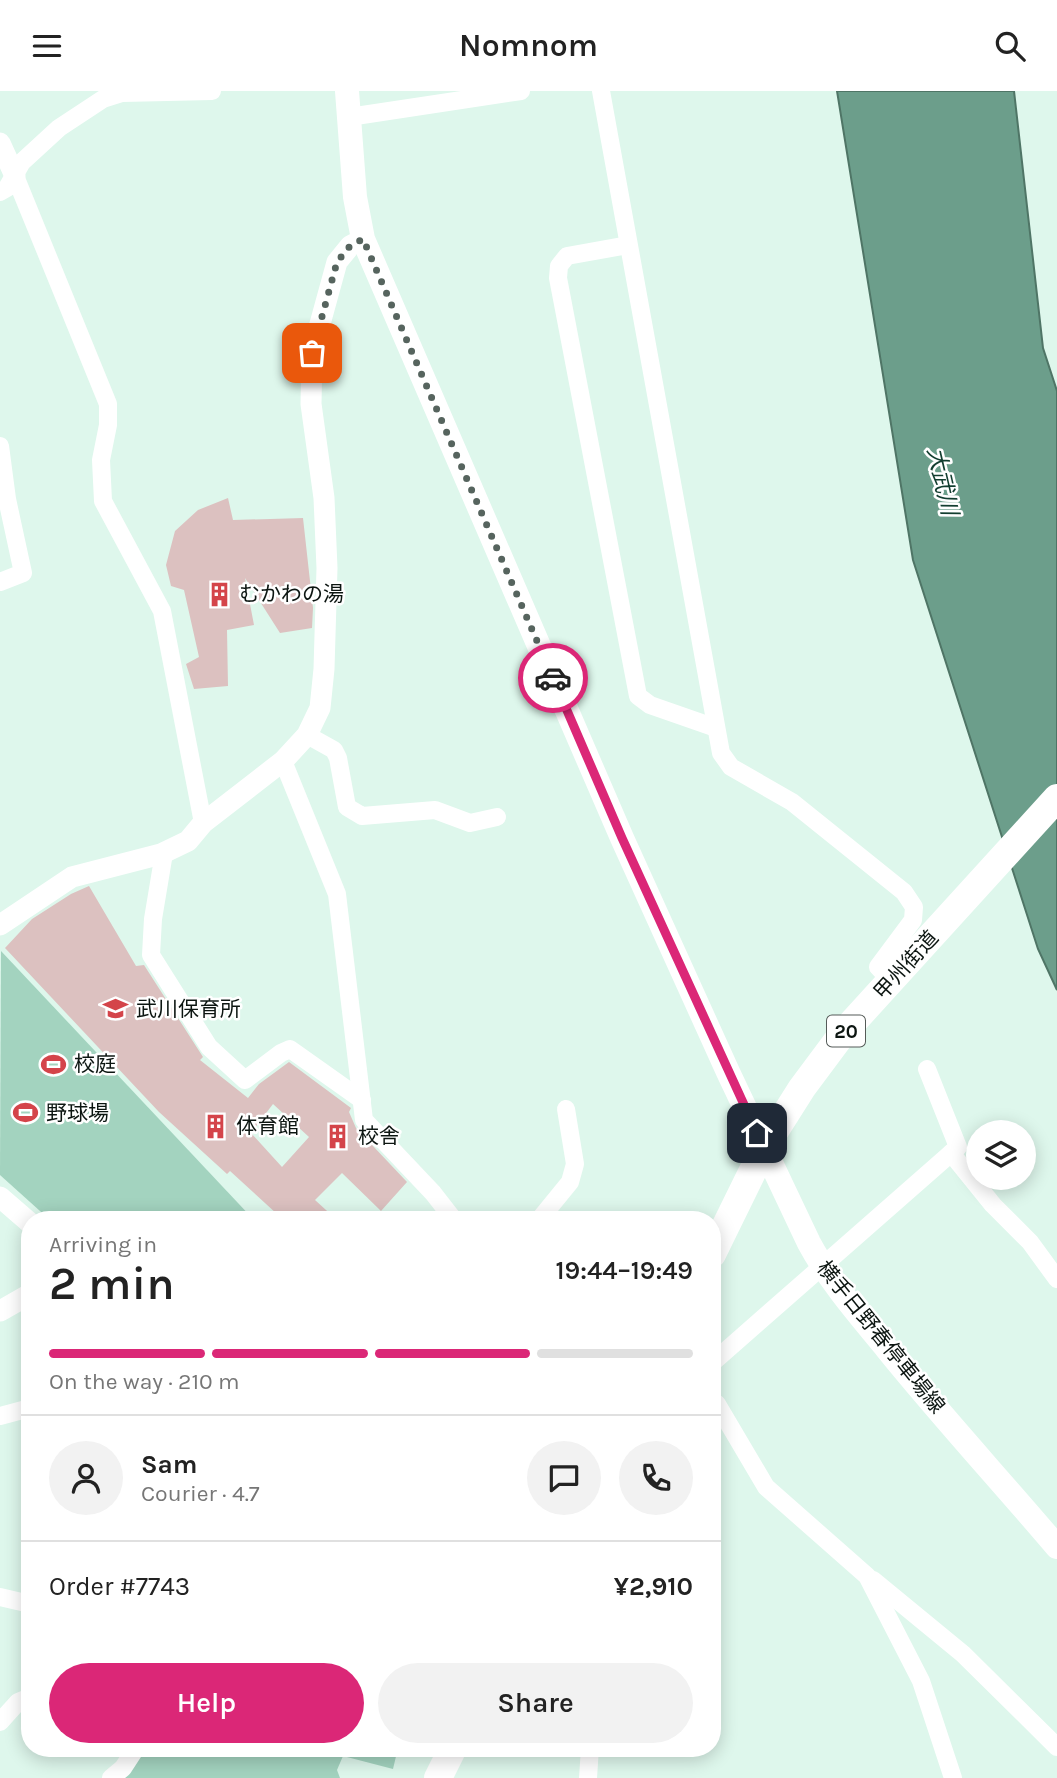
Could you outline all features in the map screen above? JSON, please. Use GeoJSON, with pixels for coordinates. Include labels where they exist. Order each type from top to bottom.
{"type":"FeatureCollection","features":[{"type":"Feature","properties":{"kind":"highway","name":"甲州街道"},"geometry":{"type":"LineString","coordinates":[[721,1235],[764,1147],[827,1055],[1057,798]]}},
{"type":"Feature","properties":{"kind":"highway"},"geometry":{"type":"LineString","coordinates":[[438,1778],[448,1757]]}},
{"type":"Feature","properties":{"kind":"main road","name":"横手日野春停車場線"},"geometry":{"type":"LineString","coordinates":[[347,91],[355,197],[363,239],[622,838],[822,1267],[923,1393],[1057,1547]]}},
{"type":"Feature","properties":{"kind":"street"},"geometry":{"type":"LineString","coordinates":[[0,192],[8,188],[22,162],[59,128],[103,99],[122,93],[212,91]]}},
{"type":"Feature","properties":{"kind":"street"},"geometry":{"type":"LineString","coordinates":[[349,117],[521,91]]}},
{"type":"Feature","properties":{"kind":"street"},"geometry":{"type":"LineString","coordinates":[[601,91],[721,753],[731,767],[792,802],[904,892],[914,907],[913,920],[878,967],[891,981]]}},
{"type":"Feature","properties":{"kind":"street"},"geometry":{"type":"LineString","coordinates":[[0,143],[108,404],[108,425],[101,460],[103,501],[162,611],[203,823]]}},
{"type":"Feature","properties":{"kind":"street"},"geometry":{"type":"LineString","coordinates":[[0,925],[72,877],[164,853],[188,841],[203,823],[283,761],[307,735],[320,708],[327,568],[324,498],[311,404],[312,353],[337,262],[350,246],[363,239]]}},
{"type":"Feature","properties":{"kind":"street"},"geometry":{"type":"LineString","coordinates":[[628,245],[567,256],[559,266],[558,278],[638,696],[650,705],[716,728]]}},
{"type":"Feature","properties":{"kind":"street"},"geometry":{"type":"LineString","coordinates":[[0,446],[7,499],[23,573],[0,582]]}},
{"type":"Feature","properties":{"kind":"street"},"geometry":{"type":"LineString","coordinates":[[307,735],[334,750],[348,807],[362,816],[435,810],[470,823],[497,817]]}},
{"type":"Feature","properties":{"kind":"street"},"geometry":{"type":"LineString","coordinates":[[283,761],[337,894],[364,1120],[447,1211]]}},
{"type":"Feature","properties":{"kind":"street"},"geometry":{"type":"LineString","coordinates":[[164,853],[153,919],[151,955],[209,1047],[245,1080],[290,1049],[362,1100]]}},
{"type":"Feature","properties":{"kind":"street"},"geometry":{"type":"LineString","coordinates":[[721,1355],[958,1147],[926,1069]]}},
{"type":"Feature","properties":{"kind":"street"},"geometry":{"type":"LineString","coordinates":[[546,1211],[570,1182],[575,1164],[566,1109]]}},
{"type":"Feature","properties":{"kind":"street"},"geometry":{"type":"LineString","coordinates":[[951,1153],[993,1205],[1030,1242],[1057,1279]]}},
{"type":"Feature","properties":{"kind":"street"},"geometry":{"type":"LineString","coordinates":[[0,1197],[21,1215]]}},
{"type":"Feature","properties":{"kind":"street"},"geometry":{"type":"LineString","coordinates":[[0,1311],[21,1299]]}},
{"type":"Feature","properties":{"kind":"street"},"geometry":{"type":"LineString","coordinates":[[0,1416],[21,1410]]}},
{"type":"Feature","properties":{"kind":"street"},"geometry":{"type":"LineString","coordinates":[[721,1411],[766,1487],[867,1576],[963,1654],[1057,1747]]}},
{"type":"Feature","properties":{"kind":"street"},"geometry":{"type":"LineString","coordinates":[[867,1576],[921,1681],[953,1778]]}},
{"type":"Feature","properties":{"kind":"street"},"geometry":{"type":"LineString","coordinates":[[0,1597],[21,1602]]}},
{"type":"Feature","properties":{"kind":"street"},"geometry":{"type":"LineString","coordinates":[[0,1722],[21,1701]]}},
{"type":"Feature","properties":{"kind":"street"},"geometry":{"type":"LineString","coordinates":[[111,1778],[123,1768],[130,1757]]}},
{"type":"Feature","properties":{"kind":"street"},"geometry":{"type":"LineString","coordinates":[[588,1778],[589,1757]]}},
{"type":"Feature","properties":{"kind":"shaded area","name":"校庭"},"geometry":{"type":"Polygon","coordinates":[[[1,951],[246,1211],[40,1211],[0,1175],[1,951]]]}},
{"type":"Feature","properties":{"kind":"shaded area"},"geometry":{"type":"Polygon","coordinates":[[[135,1757],[343,1757],[337,1770],[340,1778],[120,1778],[135,1757]]]}},
{"type":"Feature","properties":{"kind":"shaded area"},"geometry":{"type":"Polygon","coordinates":[[[347,1757],[396,1757],[393,1769],[347,1757]]]}},
{"type":"Feature","properties":{"kind":"water","name":"大武川"},"geometry":{"type":"Polygon","coordinates":[[[837,91],[1014,91],[1043,348],[1057,391],[1057,990],[1038,949],[913,560],[837,91]]]}},
{"type":"Feature","properties":{"kind":"building","name":"むかわの湯"},"geometry":{"type":"Polygon","coordinates":[[[228,498],[233,520],[303,518],[313,608],[312,628],[280,633],[245,578],[254,625],[227,630],[228,686],[194,689],[186,664],[199,657],[184,590],[171,586],[166,565],[175,531],[198,510],[228,498]]]}},
{"type":"Feature","properties":{"kind":"building"},"geometry":{"type":"Polygon","coordinates":[[[89,886],[136,966],[144,965],[203,1057],[200,1060],[248,1098],[259,1084],[289,1062],[351,1108],[349,1112],[356,1128],[407,1182],[381,1211],[342,1173],[315,1200],[327,1211],[274,1211],[230,1171],[227,1174],[159,1112],[5,948],[32,919],[89,886]],[[273,1104],[251,1133],[282,1167],[309,1137],[273,1104]]]}},
{"type":"Feature","properties":{"kind":"way so far"},"geometry":{"type":"LineString","coordinates":[[312,353],[337,262],[344,251],[363,239],[553,678]]}},
{"type":"Feature","properties":{"kind":"place","name":"むかわの湯"},"geometry":{"type":"Point","coordinates":[219,594]}},
{"type":"Feature","properties":{"kind":"place","name":"武川保育所"},"geometry":{"type":"Point","coordinates":[116,1009]}},
{"type":"Feature","properties":{"kind":"place","name":"校庭"},"geometry":{"type":"Point","coordinates":[54,1064]}},
{"type":"Feature","properties":{"kind":"place","name":"野球場"},"geometry":{"type":"Point","coordinates":[26,1113]}},
{"type":"Feature","properties":{"kind":"place","name":"体育館"},"geometry":{"type":"Point","coordinates":[216,1126]}},
{"type":"Feature","properties":{"kind":"place","name":"校舎"},"geometry":{"type":"Point","coordinates":[338,1136]}},
{"type":"Feature","properties":{"kind":"route"},"geometry":{"type":"LineString","coordinates":[[553,678],[622,838],[757,1133]]}}]}
